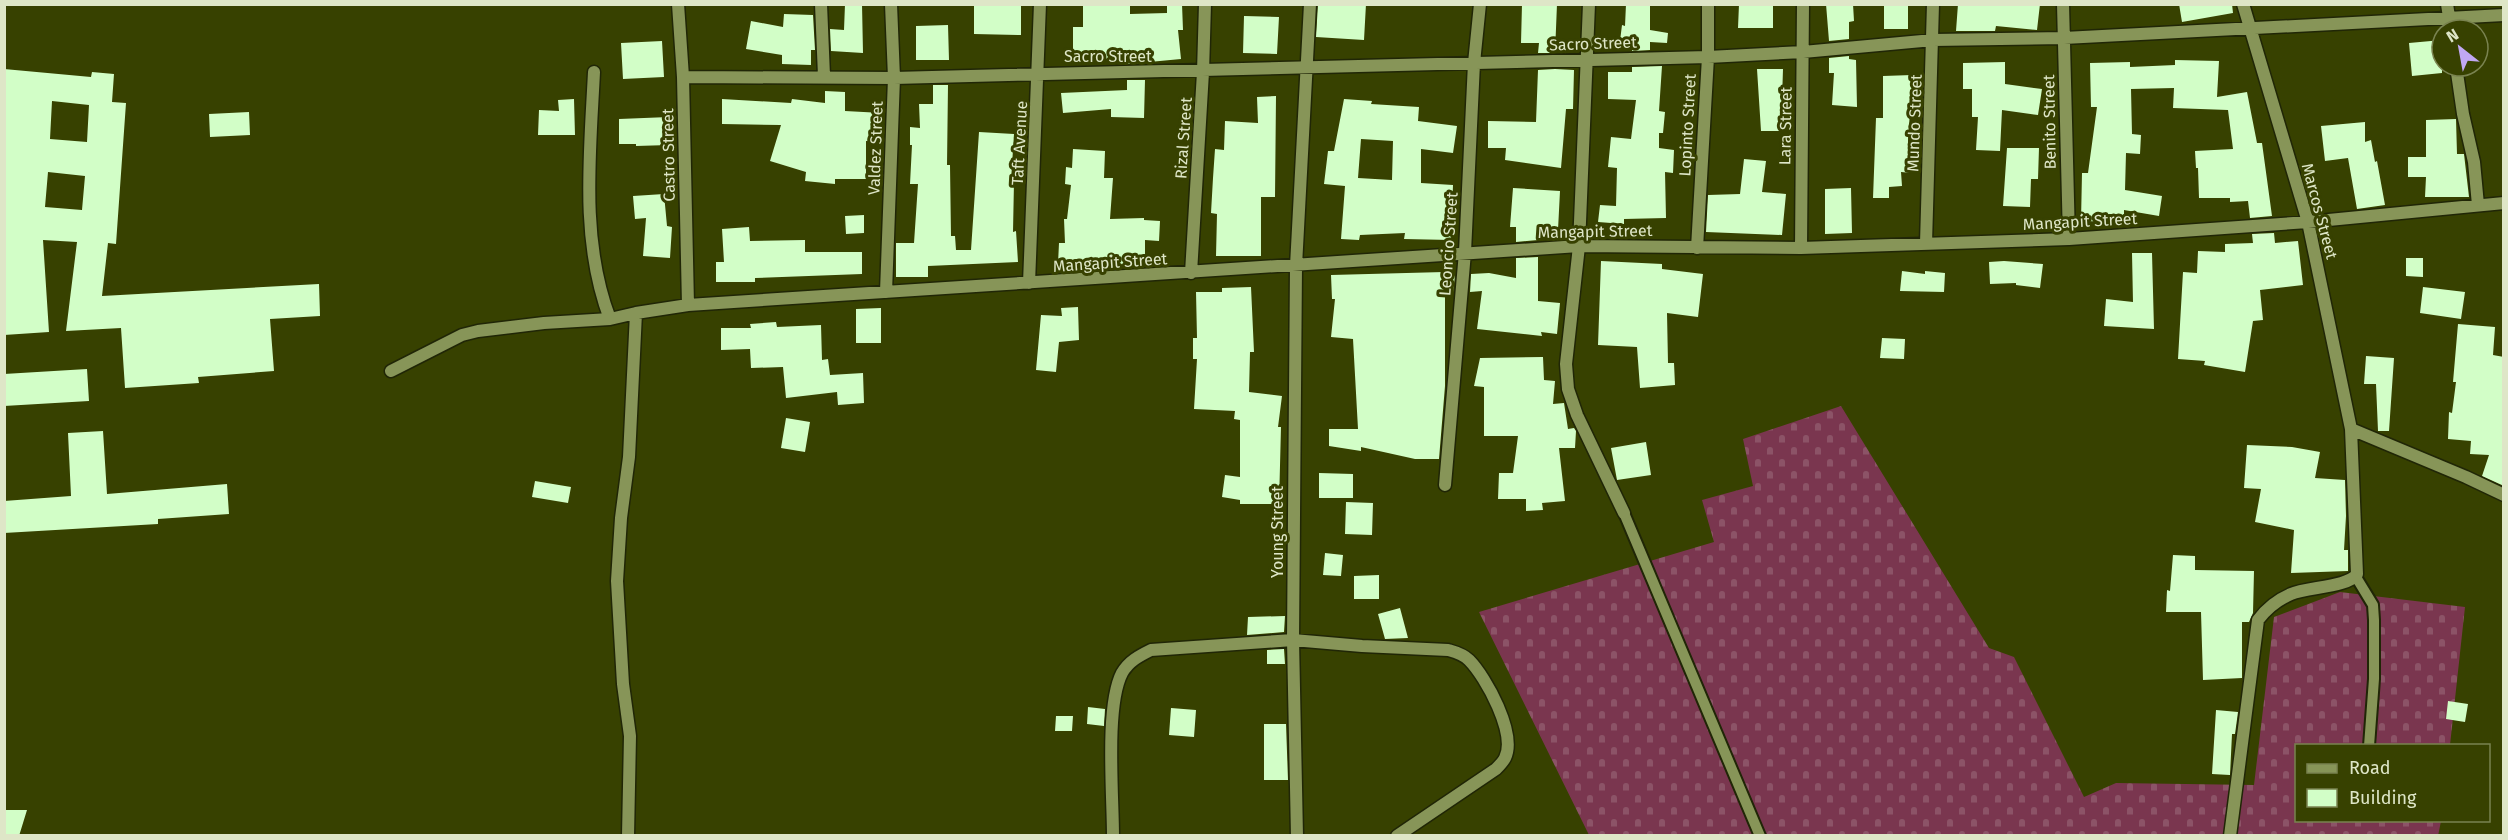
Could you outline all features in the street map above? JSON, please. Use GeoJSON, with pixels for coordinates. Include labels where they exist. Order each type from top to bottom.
{"type":"FeatureCollection","features":[{"type":"Feature","properties":{"kind":"street","name":"Castro Street"},"geometry":{"type":"LineString","coordinates":[[678,4],[683,77],[688,305]]}},
{"type":"Feature","properties":{"kind":"street"},"geometry":{"type":"LineString","coordinates":[[821,4],[824,76]]}},
{"type":"Feature","properties":{"kind":"street","name":"Valdez Street"},"geometry":{"type":"LineString","coordinates":[[886,292],[894,78],[891,4]]}},
{"type":"Feature","properties":{"kind":"street","name":"Taft Avenue"},"geometry":{"type":"LineString","coordinates":[[1029,283],[1040,4]]}},
{"type":"Feature","properties":{"kind":"street","name":"Rizal Street"},"geometry":{"type":"LineString","coordinates":[[1191,273],[1205,4]]}},
{"type":"Feature","properties":{"kind":"street","name":"Young Street"},"geometry":{"type":"LineString","coordinates":[[1297,836],[1293,640],[1296,266],[1310,4]]}},
{"type":"Feature","properties":{"kind":"street","name":"Leoncio Street"},"geometry":{"type":"LineString","coordinates":[[1445,485],[1465,252],[1474,63],[1480,4]]}},
{"type":"Feature","properties":{"kind":"street"},"geometry":{"type":"LineString","coordinates":[[1588,4],[1579,246],[1566,364],[1568,389],[1587,437],[1624,513]]}},
{"type":"Feature","properties":{"kind":"street","name":"Lopinto Street"},"geometry":{"type":"LineString","coordinates":[[1697,248],[1708,4]]}},
{"type":"Feature","properties":{"kind":"street","name":"Lara Street"},"geometry":{"type":"LineString","coordinates":[[1801,248],[1803,4]]}},
{"type":"Feature","properties":{"kind":"street","name":"Mundo Street"},"geometry":{"type":"LineString","coordinates":[[1926,243],[1933,40],[1932,4]]}},
{"type":"Feature","properties":{"kind":"street","name":"Benito Street"},"geometry":{"type":"LineString","coordinates":[[2063,4],[2069,239]]}},
{"type":"Feature","properties":{"kind":"street","name":"Marcos Street"},"geometry":{"type":"LineString","coordinates":[[2243,4],[2308,222],[2351,429],[2357,546],[2356,577]]}},
{"type":"Feature","properties":{"kind":"street","name":"Sacro Street"},"geometry":{"type":"LineString","coordinates":[[2486,18],[2504,15]]}},
{"type":"Feature","properties":{"kind":"street","name":"Sacro Street"},"geometry":{"type":"LineString","coordinates":[[683,77],[894,78],[1039,73],[1203,72],[1308,67],[1707,57],[1803,52],[1933,40],[2064,38],[2249,29],[2430,24]]}},
{"type":"Feature","properties":{"kind":"street"},"geometry":{"type":"LineString","coordinates":[[594,72],[589,182],[593,260],[600,293],[610,319]]}},
{"type":"Feature","properties":{"kind":"street"},"geometry":{"type":"LineString","coordinates":[[2458,78],[2474,162],[2478,205]]}},
{"type":"Feature","properties":{"kind":"street","name":"Mangapit Street"},"geometry":{"type":"LineString","coordinates":[[392,371],[441,344],[470,333],[544,323],[610,319],[688,305],[1579,246],[1801,248],[2069,239],[2308,222],[2504,203]]}},
{"type":"Feature","properties":{"kind":"street"},"geometry":{"type":"LineString","coordinates":[[628,836],[630,736],[622,684],[617,581],[621,518],[629,457],[636,313]]}},
{"type":"Feature","properties":{"kind":"street"},"geometry":{"type":"LineString","coordinates":[[2351,429],[2504,495]]}},
{"type":"Feature","properties":{"kind":"street"},"geometry":{"type":"LineString","coordinates":[[2230,836],[2258,620],[2268,607],[2293,593],[2349,581],[2356,577]]}},
{"type":"Feature","properties":{"kind":"street"},"geometry":{"type":"LineString","coordinates":[[1113,836],[1112,720],[1121,675],[1128,665],[1136,657],[1151,650],[1293,640],[1448,650],[1459,653],[1468,658],[1477,670],[1499,709],[1508,739],[1506,757],[1486,778],[1397,836]]}},
{"type":"Feature","properties":{"kind":"lane"},"geometry":{"type":"LineString","coordinates":[[1624,513],[1760,836]]}},
{"type":"Feature","properties":{"kind":"lane"},"geometry":{"type":"LineString","coordinates":[[2356,577],[2373,605],[2374,679],[2369,744]]}},
{"type":"Feature","properties":{"kind":"green space"},"geometry":{"type":"Polygon","coordinates":[[[1841,406],[1989,648],[2014,657],[2084,797],[2116,783],[2254,785],[2274,617],[2340,592],[2465,607],[2450,744],[2295,744],[2295,822],[2441,822],[2438,836],[1589,835],[1479,612],[1714,542],[1702,500],[1753,486],[1743,439],[1841,406]]]}},
{"type":"Feature","properties":{"kind":"building"},"geometry":{"type":"Polygon","coordinates":[[[845,4],[862,4],[863,53],[831,51],[830,29],[844,30],[845,4]]]}},
{"type":"Feature","properties":{"kind":"building"},"geometry":{"type":"Polygon","coordinates":[[[974,4],[1021,4],[1021,35],[974,34],[974,4]]]}},
{"type":"Feature","properties":{"kind":"building"},"geometry":{"type":"Polygon","coordinates":[[[1083,4],[1130,4],[1130,14],[1167,13],[1167,4],[1182,4],[1183,30],[1178,30],[1181,59],[1128,64],[1128,58],[1098,59],[1098,56],[1073,56],[1073,27],[1083,27],[1083,4]]]}},
{"type":"Feature","properties":{"kind":"building"},"geometry":{"type":"Polygon","coordinates":[[[1318,4],[1366,4],[1364,40],[1316,37],[1318,4]]]}},
{"type":"Feature","properties":{"kind":"building"},"geometry":{"type":"Polygon","coordinates":[[[1522,4],[1557,4],[1555,53],[1538,53],[1539,43],[1521,43],[1522,4]]]}},
{"type":"Feature","properties":{"kind":"building"},"geometry":{"type":"Polygon","coordinates":[[[1626,4],[1650,4],[1650,30],[1668,33],[1667,43],[1650,42],[1650,50],[1632,51],[1632,42],[1620,41],[1622,25],[1625,26],[1626,4]]]}},
{"type":"Feature","properties":{"kind":"building"},"geometry":{"type":"Polygon","coordinates":[[[1739,4],[1773,4],[1773,28],[1738,28],[1739,4]]]}},
{"type":"Feature","properties":{"kind":"building"},"geometry":{"type":"Polygon","coordinates":[[[1826,4],[1853,4],[1854,21],[1849,22],[1849,39],[1829,41],[1826,4]]]}},
{"type":"Feature","properties":{"kind":"building"},"geometry":{"type":"Polygon","coordinates":[[[1884,4],[1908,4],[1908,29],[1884,29],[1884,4]]]}},
{"type":"Feature","properties":{"kind":"building"},"geometry":{"type":"Polygon","coordinates":[[[1958,4],[2013,6],[2013,4],[2040,4],[2037,30],[1996,26],[1995,31],[1956,31],[1958,4]]]}},
{"type":"Feature","properties":{"kind":"building"},"geometry":{"type":"Polygon","coordinates":[[[2179,4],[2232,4],[2233,13],[2182,22],[2179,4]]]}},
{"type":"Feature","properties":{"kind":"building"},"geometry":{"type":"Polygon","coordinates":[[[784,14],[813,15],[815,50],[811,50],[811,65],[782,64],[782,55],[746,49],[751,21],[783,27],[784,14]]]}},
{"type":"Feature","properties":{"kind":"building"},"geometry":{"type":"Polygon","coordinates":[[[1244,16],[1279,17],[1277,54],[1243,53],[1244,16]]]}},
{"type":"Feature","properties":{"kind":"building"},"geometry":{"type":"Polygon","coordinates":[[[948,25],[949,60],[916,60],[916,26],[948,25]]]}},
{"type":"Feature","properties":{"kind":"building"},"geometry":{"type":"Polygon","coordinates":[[[662,41],[664,77],[623,79],[621,43],[662,41]]]}},
{"type":"Feature","properties":{"kind":"building"},"geometry":{"type":"Polygon","coordinates":[[[2430,41],[2430,74],[2412,76],[2409,43],[2430,41]]]}},
{"type":"Feature","properties":{"kind":"building"},"geometry":{"type":"Polygon","coordinates":[[[1849,56],[1849,59],[1856,60],[1857,107],[1832,105],[1834,73],[1829,73],[1829,58],[1849,56]]]}},
{"type":"Feature","properties":{"kind":"building"},"geometry":{"type":"Polygon","coordinates":[[[2175,60],[2219,61],[2217,97],[2247,92],[2257,143],[2262,143],[2272,216],[2250,218],[2248,201],[2230,202],[2230,198],[2199,198],[2195,151],[2233,149],[2228,110],[2173,108],[2174,88],[2131,89],[2132,134],[2141,135],[2140,154],[2126,153],[2125,190],[2162,196],[2159,216],[2124,210],[2124,222],[2081,221],[2082,173],[2088,173],[2097,107],[2091,107],[2090,63],[2130,62],[2130,67],[2175,65],[2175,60]]]}},
{"type":"Feature","properties":{"kind":"building"},"geometry":{"type":"Polygon","coordinates":[[[2005,62],[2005,84],[2042,89],[2038,115],[2002,110],[2000,151],[1976,150],[1978,117],[1972,117],[1972,89],[1963,89],[1963,63],[2005,62]]]}},
{"type":"Feature","properties":{"kind":"building"},"geometry":{"type":"Polygon","coordinates":[[[1662,66],[1659,111],[1665,112],[1663,133],[1659,133],[1659,148],[1674,150],[1673,173],[1665,172],[1666,218],[1624,219],[1624,224],[1598,222],[1600,205],[1616,206],[1617,168],[1608,167],[1611,137],[1631,139],[1636,100],[1608,99],[1608,72],[1632,72],[1632,67],[1662,66]]]}},
{"type":"Feature","properties":{"kind":"building"},"geometry":{"type":"Polygon","coordinates":[[[4,69],[91,77],[92,72],[114,74],[112,102],[126,103],[116,244],[108,243],[102,296],[319,284],[320,316],[270,319],[274,371],[198,377],[199,383],[125,388],[121,328],[66,331],[77,242],[43,240],[49,332],[4,335],[4,69]],[[52,101],[50,139],[87,142],[89,105],[52,101]],[[48,172],[45,207],[82,210],[85,176],[48,172]]]}},
{"type":"Feature","properties":{"kind":"building"},"geometry":{"type":"Polygon","coordinates":[[[1757,69],[1783,69],[1781,131],[1761,131],[1757,69]]]}},
{"type":"Feature","properties":{"kind":"building"},"geometry":{"type":"Polygon","coordinates":[[[1538,70],[1574,70],[1573,109],[1566,109],[1561,168],[1505,160],[1506,148],[1488,148],[1488,121],[1536,122],[1538,70]]]}},
{"type":"Feature","properties":{"kind":"building"},"geometry":{"type":"Polygon","coordinates":[[[1912,75],[1913,97],[1911,97],[1908,155],[1913,155],[1912,173],[1901,172],[1902,186],[1889,187],[1889,198],[1873,198],[1876,118],[1883,118],[1883,76],[1912,75]]]}},
{"type":"Feature","properties":{"kind":"building"},"geometry":{"type":"Polygon","coordinates":[[[1127,80],[1145,80],[1144,118],[1111,117],[1111,109],[1063,113],[1061,93],[1127,90],[1127,80]]]}},
{"type":"Feature","properties":{"kind":"building"},"geometry":{"type":"Polygon","coordinates":[[[933,85],[948,85],[947,165],[950,165],[951,236],[955,236],[956,250],[971,250],[979,132],[1014,134],[1011,181],[1014,181],[1013,232],[1016,231],[1018,262],[928,266],[928,277],[896,277],[896,243],[914,243],[918,184],[910,184],[912,145],[910,145],[910,127],[920,128],[919,104],[933,104],[933,85]]]}},
{"type":"Feature","properties":{"kind":"building"},"geometry":{"type":"Polygon","coordinates":[[[825,91],[845,92],[845,111],[882,113],[880,142],[866,141],[866,179],[835,179],[835,184],[805,181],[806,172],[770,161],[781,125],[722,124],[722,99],[791,103],[792,99],[825,103],[825,91]]]}},
{"type":"Feature","properties":{"kind":"building"},"geometry":{"type":"Polygon","coordinates":[[[1276,96],[1275,197],[1261,197],[1261,256],[1216,256],[1217,214],[1211,213],[1213,178],[1215,149],[1224,150],[1225,121],[1258,123],[1257,97],[1276,96]]]}},
{"type":"Feature","properties":{"kind":"building"},"geometry":{"type":"Polygon","coordinates":[[[574,99],[575,135],[538,135],[539,110],[559,111],[558,100],[574,99]]]}},
{"type":"Feature","properties":{"kind":"building"},"geometry":{"type":"Polygon","coordinates":[[[1344,99],[1372,101],[1371,104],[1419,107],[1418,121],[1457,126],[1453,153],[1421,149],[1421,183],[1453,185],[1451,240],[1404,239],[1405,233],[1360,235],[1359,240],[1341,239],[1345,186],[1324,184],[1328,151],[1334,151],[1344,99]],[[1361,139],[1358,178],[1392,180],[1393,141],[1361,139]]]}},
{"type":"Feature","properties":{"kind":"building"},"geometry":{"type":"Polygon","coordinates":[[[249,112],[250,135],[210,137],[209,114],[249,112]]]}},
{"type":"Feature","properties":{"kind":"building"},"geometry":{"type":"Polygon","coordinates":[[[669,117],[669,145],[619,144],[619,119],[669,117]]]}},
{"type":"Feature","properties":{"kind":"building"},"geometry":{"type":"Polygon","coordinates":[[[2456,119],[2457,154],[2464,154],[2469,197],[2425,197],[2426,177],[2408,177],[2408,157],[2426,157],[2426,120],[2456,119]]]}},
{"type":"Feature","properties":{"kind":"building"},"geometry":{"type":"Polygon","coordinates":[[[2365,122],[2365,142],[2371,140],[2385,205],[2357,209],[2348,158],[2325,161],[2321,126],[2365,122]]]}},
{"type":"Feature","properties":{"kind":"building"},"geometry":{"type":"Polygon","coordinates":[[[2007,148],[2039,148],[2038,179],[2031,179],[2030,207],[2003,206],[2007,148]]]}},
{"type":"Feature","properties":{"kind":"building"},"geometry":{"type":"Polygon","coordinates":[[[1073,149],[1105,151],[1104,178],[1113,178],[1110,219],[1144,218],[1144,220],[1160,221],[1159,241],[1145,240],[1145,266],[1106,268],[1106,265],[1058,264],[1059,243],[1065,243],[1064,219],[1067,219],[1071,185],[1065,184],[1066,167],[1072,168],[1073,149]]]}},
{"type":"Feature","properties":{"kind":"building"},"geometry":{"type":"Polygon","coordinates":[[[1744,159],[1766,161],[1762,192],[1786,194],[1782,235],[1706,232],[1708,195],[1740,194],[1744,159]]]}},
{"type":"Feature","properties":{"kind":"building"},"geometry":{"type":"Polygon","coordinates":[[[1513,188],[1560,191],[1558,230],[1538,229],[1538,240],[1516,242],[1516,227],[1510,227],[1513,188]]]}},
{"type":"Feature","properties":{"kind":"building"},"geometry":{"type":"Polygon","coordinates":[[[1851,188],[1852,233],[1825,234],[1825,189],[1851,188]]]}},
{"type":"Feature","properties":{"kind":"building"},"geometry":{"type":"Polygon","coordinates":[[[664,194],[667,226],[672,227],[670,258],[643,256],[646,218],[635,219],[633,196],[664,194]]]}},
{"type":"Feature","properties":{"kind":"building"},"geometry":{"type":"Polygon","coordinates":[[[864,215],[864,233],[846,234],[845,216],[864,215]]]}},
{"type":"Feature","properties":{"kind":"building"},"geometry":{"type":"Polygon","coordinates":[[[749,227],[750,241],[805,240],[805,252],[862,252],[862,274],[755,278],[755,282],[716,282],[716,262],[724,262],[722,229],[749,227]]]}},
{"type":"Feature","properties":{"kind":"building"},"geometry":{"type":"Polygon","coordinates":[[[2274,233],[2275,243],[2298,241],[2303,285],[2260,290],[2263,320],[2253,321],[2245,372],[2204,365],[2205,361],[2178,359],[2183,272],[2197,273],[2198,251],[2225,252],[2225,244],[2253,243],[2252,234],[2274,233]]]}},
{"type":"Feature","properties":{"kind":"building"},"geometry":{"type":"Polygon","coordinates":[[[2132,253],[2152,253],[2154,329],[2104,326],[2106,299],[2133,302],[2132,253]]]}},
{"type":"Feature","properties":{"kind":"building"},"geometry":{"type":"Polygon","coordinates":[[[1538,257],[1538,301],[1560,303],[1557,334],[1541,332],[1542,336],[1477,329],[1482,291],[1470,292],[1471,274],[1489,273],[1516,278],[1516,258],[1538,257]]]}},
{"type":"Feature","properties":{"kind":"building"},"geometry":{"type":"Polygon","coordinates":[[[2406,258],[2423,258],[2423,277],[2406,276],[2406,258]]]}},
{"type":"Feature","properties":{"kind":"building"},"geometry":{"type":"Polygon","coordinates":[[[1601,261],[1662,264],[1662,269],[1703,274],[1698,317],[1667,313],[1668,363],[1674,363],[1675,385],[1640,388],[1637,347],[1598,345],[1601,261]]]}},
{"type":"Feature","properties":{"kind":"building"},"geometry":{"type":"Polygon","coordinates":[[[1989,262],[2043,264],[2040,288],[2016,285],[2016,283],[1990,284],[1989,262]]]}},
{"type":"Feature","properties":{"kind":"building"},"geometry":{"type":"Polygon","coordinates":[[[1902,271],[1925,274],[1925,271],[1945,273],[1944,292],[1900,291],[1902,271]]]}},
{"type":"Feature","properties":{"kind":"building"},"geometry":{"type":"Polygon","coordinates":[[[1444,272],[1445,275],[1455,275],[1453,292],[1445,293],[1445,386],[1439,459],[1415,459],[1361,447],[1361,451],[1329,446],[1329,429],[1358,429],[1353,339],[1331,337],[1335,299],[1332,299],[1331,275],[1444,272]]]}},
{"type":"Feature","properties":{"kind":"building"},"geometry":{"type":"Polygon","coordinates":[[[1251,287],[1254,352],[1250,352],[1249,392],[1282,396],[1278,427],[1281,427],[1279,504],[1240,504],[1240,500],[1222,497],[1225,475],[1240,477],[1240,420],[1234,419],[1235,411],[1194,409],[1197,359],[1193,359],[1193,338],[1197,338],[1196,292],[1222,292],[1222,288],[1251,287]]]}},
{"type":"Feature","properties":{"kind":"building"},"geometry":{"type":"Polygon","coordinates":[[[2423,287],[2465,292],[2461,319],[2420,313],[2423,287]]]}},
{"type":"Feature","properties":{"kind":"building"},"geometry":{"type":"Polygon","coordinates":[[[1078,307],[1079,340],[1059,342],[1056,372],[1036,370],[1041,315],[1062,316],[1061,308],[1078,307]]]}},
{"type":"Feature","properties":{"kind":"building"},"geometry":{"type":"Polygon","coordinates":[[[881,308],[881,343],[856,343],[856,309],[881,308]]]}},
{"type":"Feature","properties":{"kind":"building"},"geometry":{"type":"Polygon","coordinates":[[[776,322],[777,327],[821,325],[822,360],[828,359],[830,375],[863,373],[864,403],[838,405],[837,392],[786,398],[783,367],[751,368],[750,349],[721,350],[721,328],[751,328],[750,324],[776,322]]]}},
{"type":"Feature","properties":{"kind":"building"},"geometry":{"type":"Polygon","coordinates":[[[2458,324],[2495,327],[2493,355],[2504,357],[2504,486],[2482,476],[2489,455],[2470,454],[2471,441],[2448,439],[2449,412],[2452,413],[2456,382],[2453,382],[2458,324]]]}},
{"type":"Feature","properties":{"kind":"building"},"geometry":{"type":"Polygon","coordinates":[[[1882,338],[1905,339],[1904,359],[1880,358],[1882,338]]]}},
{"type":"Feature","properties":{"kind":"building"},"geometry":{"type":"Polygon","coordinates":[[[2366,356],[2394,358],[2389,431],[2378,431],[2376,384],[2364,384],[2366,356]]]}},
{"type":"Feature","properties":{"kind":"building"},"geometry":{"type":"Polygon","coordinates":[[[1543,357],[1544,380],[1555,381],[1553,404],[1564,403],[1568,429],[1574,428],[1576,431],[1575,448],[1559,448],[1565,501],[1542,503],[1543,510],[1526,511],[1526,499],[1498,499],[1499,473],[1513,473],[1518,436],[1484,436],[1484,387],[1474,386],[1480,358],[1543,357]]]}},
{"type":"Feature","properties":{"kind":"building"},"geometry":{"type":"Polygon","coordinates":[[[87,369],[89,401],[4,406],[4,374],[87,369]]]}},
{"type":"Feature","properties":{"kind":"building"},"geometry":{"type":"Polygon","coordinates":[[[786,418],[810,422],[805,452],[781,448],[786,418]]]}},
{"type":"Feature","properties":{"kind":"building"},"geometry":{"type":"Polygon","coordinates":[[[103,431],[107,494],[227,484],[229,514],[158,519],[158,524],[4,533],[4,501],[71,496],[68,433],[103,431]]]}},
{"type":"Feature","properties":{"kind":"building"},"geometry":{"type":"Polygon","coordinates":[[[1646,442],[1651,475],[1617,480],[1611,448],[1646,442]]]}},
{"type":"Feature","properties":{"kind":"building"},"geometry":{"type":"Polygon","coordinates":[[[2247,445],[2292,447],[2320,452],[2315,478],[2345,480],[2344,550],[2348,550],[2348,571],[2291,573],[2294,530],[2255,522],[2261,489],[2244,488],[2247,445]]]}},
{"type":"Feature","properties":{"kind":"building"},"geometry":{"type":"Polygon","coordinates":[[[1319,473],[1353,474],[1353,498],[1319,498],[1319,473]]]}},
{"type":"Feature","properties":{"kind":"building"},"geometry":{"type":"Polygon","coordinates":[[[535,481],[571,487],[568,503],[532,497],[535,481]]]}},
{"type":"Feature","properties":{"kind":"building"},"geometry":{"type":"Polygon","coordinates":[[[1346,502],[1373,503],[1372,535],[1345,534],[1346,502]]]}},
{"type":"Feature","properties":{"kind":"building"},"geometry":{"type":"Polygon","coordinates":[[[1325,553],[1343,555],[1341,576],[1323,575],[1325,553]]]}},
{"type":"Feature","properties":{"kind":"building"},"geometry":{"type":"Polygon","coordinates":[[[2173,555],[2195,556],[2195,570],[2254,571],[2253,613],[2249,622],[2242,622],[2242,678],[2203,680],[2201,612],[2166,612],[2173,555]]]}},
{"type":"Feature","properties":{"kind":"building"},"geometry":{"type":"Polygon","coordinates":[[[1379,575],[1379,599],[1354,599],[1354,576],[1379,575]]]}},
{"type":"Feature","properties":{"kind":"building"},"geometry":{"type":"Polygon","coordinates":[[[1400,608],[1408,638],[1385,639],[1378,614],[1400,608]]]}},
{"type":"Feature","properties":{"kind":"building"},"geometry":{"type":"Polygon","coordinates":[[[1285,616],[1284,632],[1247,635],[1248,617],[1285,616]]]}},
{"type":"Feature","properties":{"kind":"building"},"geometry":{"type":"Polygon","coordinates":[[[1284,649],[1285,664],[1267,664],[1267,650],[1284,649]]]}},
{"type":"Feature","properties":{"kind":"building"},"geometry":{"type":"Polygon","coordinates":[[[2448,701],[2468,704],[2465,722],[2446,719],[2448,701]]]}},
{"type":"Feature","properties":{"kind":"building"},"geometry":{"type":"Polygon","coordinates":[[[1088,707],[1105,709],[1104,726],[1087,724],[1088,707]]]}},
{"type":"Feature","properties":{"kind":"building"},"geometry":{"type":"Polygon","coordinates":[[[1171,708],[1196,710],[1194,737],[1169,735],[1171,708]]]}},
{"type":"Feature","properties":{"kind":"building"},"geometry":{"type":"Polygon","coordinates":[[[2216,710],[2238,712],[2235,734],[2232,734],[2230,775],[2212,774],[2216,710]]]}},
{"type":"Feature","properties":{"kind":"building"},"geometry":{"type":"Polygon","coordinates":[[[1056,716],[1073,716],[1072,731],[1055,731],[1056,716]]]}},
{"type":"Feature","properties":{"kind":"building"},"geometry":{"type":"Polygon","coordinates":[[[1264,724],[1286,724],[1288,780],[1264,780],[1264,724]]]}},
{"type":"Feature","properties":{"kind":"building"},"geometry":{"type":"Polygon","coordinates":[[[4,810],[27,810],[19,836],[4,836],[4,810]]]}}]}
